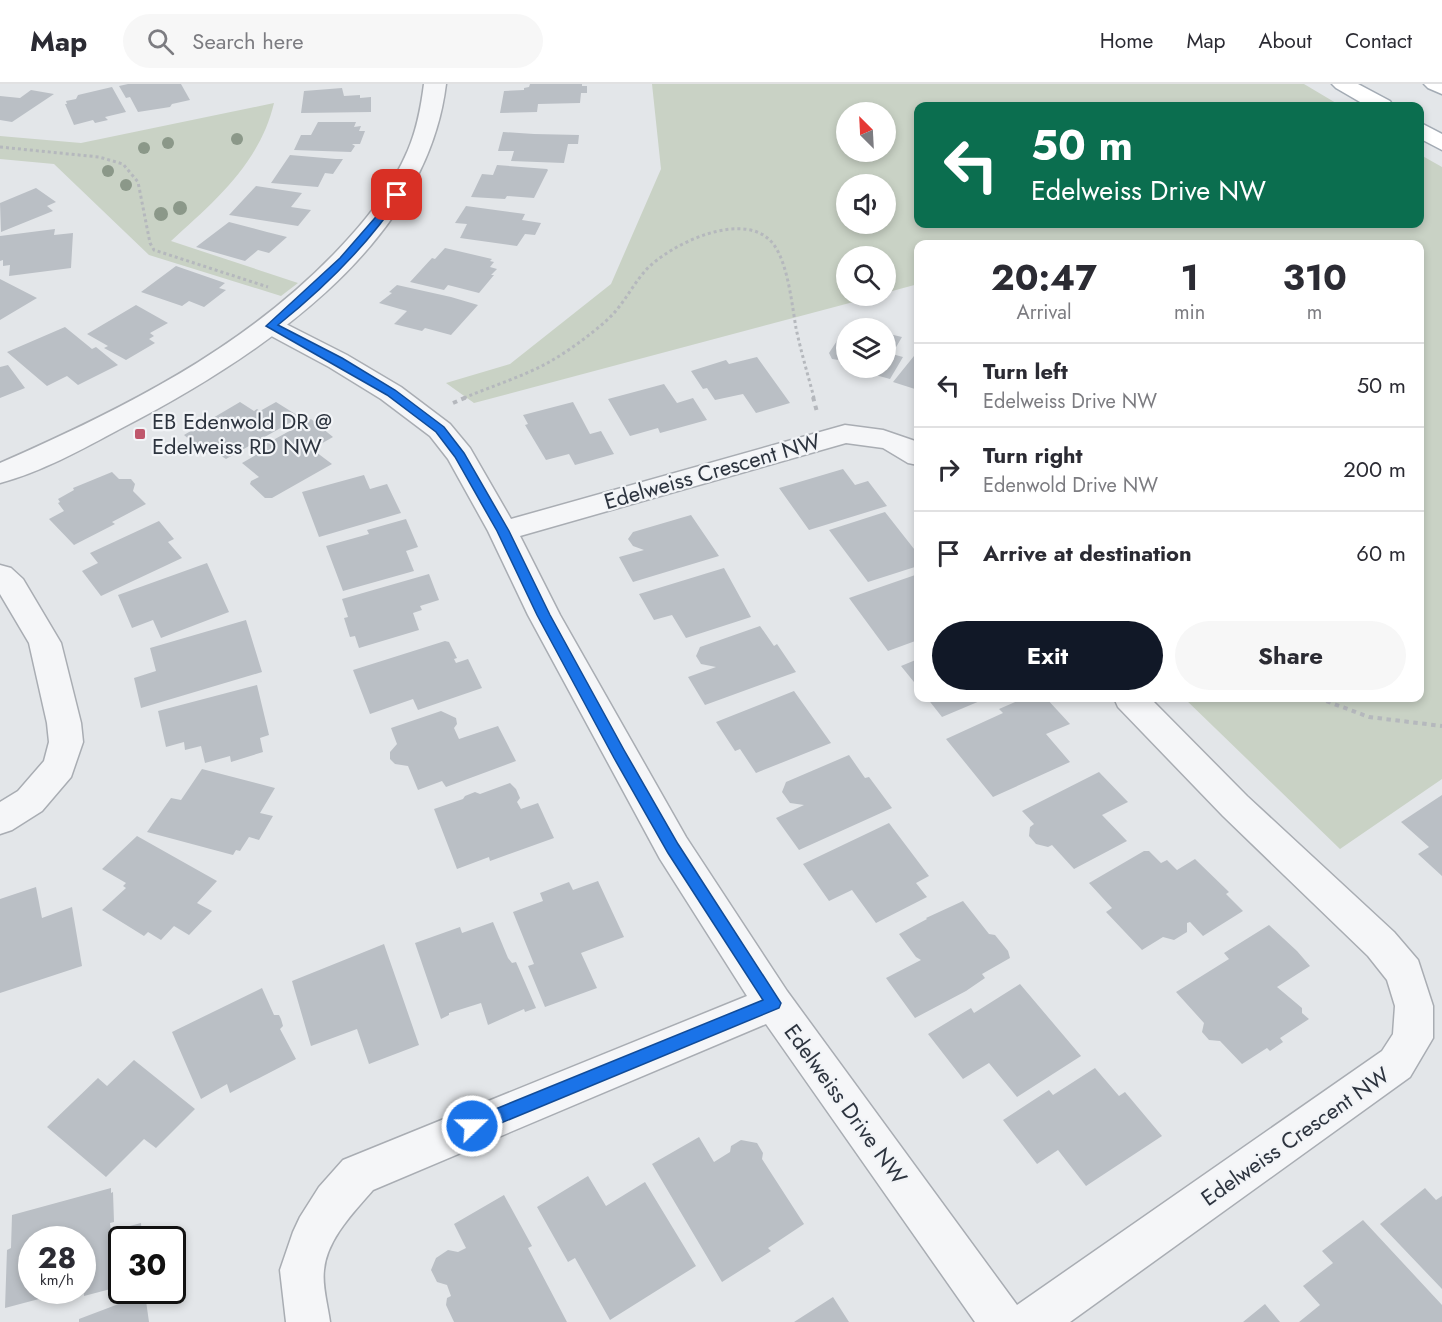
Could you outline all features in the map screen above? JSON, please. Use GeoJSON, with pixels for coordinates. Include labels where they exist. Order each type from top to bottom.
{"type":"FeatureCollection","features":[{"type":"Feature","properties":{"kind":"main road"},"geometry":{"type":"LineString","coordinates":[[1343,84],[1375,102]]}},
{"type":"Feature","properties":{"kind":"main road"},"geometry":{"type":"LineString","coordinates":[[1435,84],[1442,88]]}},
{"type":"Feature","properties":{"kind":"main road"},"geometry":{"type":"LineString","coordinates":[[1424,132],[1442,143]]}},
{"type":"Feature","properties":{"kind":"street"},"geometry":{"type":"LineString","coordinates":[[0,474],[59,448],[157,399],[226,357],[271,326],[300,302],[344,260],[385,213],[409,177],[433,107],[435,84]]}},
{"type":"Feature","properties":{"kind":"street","name":"Edelweiss Drive NW"},"geometry":{"type":"LineString","coordinates":[[271,326],[338,361],[391,393],[440,429],[460,455],[503,531],[544,615],[619,754],[673,848],[773,1003],[1002,1322]]}},
{"type":"Feature","properties":{"kind":"street","name":"Edelweiss Crescent NW"},"geometry":{"type":"LineString","coordinates":[[503,531],[845,434],[892,440],[914,452]]}},
{"type":"Feature","properties":{"kind":"street"},"geometry":{"type":"LineString","coordinates":[[0,576],[12,587],[45,644],[64,723],[66,742],[59,766],[30,801],[0,820]]}},
{"type":"Feature","properties":{"kind":"street","name":"Edelweiss Crescent NW"},"geometry":{"type":"LineString","coordinates":[[1032,1322],[1396,1064],[1413,1038],[1414,1006],[1404,972],[1382,944],[1235,806],[1134,702]]}},
{"type":"Feature","properties":{"kind":"street"},"geometry":{"type":"LineString","coordinates":[[308,1322],[302,1270],[315,1232],[334,1203],[358,1175],[773,1003]]}},
{"type":"Feature","properties":{"kind":"path"},"geometry":{"type":"LineString","coordinates":[[0,147],[99,157],[123,164],[138,183],[151,247],[154,250],[277,290]]}},
{"type":"Feature","properties":{"kind":"path"},"geometry":{"type":"LineString","coordinates":[[422,416],[551,361],[607,320],[629,296],[645,271],[664,255],[699,237],[726,228],[744,229],[765,236],[775,246],[785,269],[822,439]]}},
{"type":"Feature","properties":{"kind":"path"},"geometry":{"type":"LineString","coordinates":[[1329,702],[1369,717],[1442,726]]}},
{"type":"Feature","properties":{"kind":"shaded area"},"geometry":{"type":"Polygon","coordinates":[[[652,84],[1304,84],[1334,102],[914,102],[914,228],[1424,228],[1424,157],[1442,167],[1442,779],[1340,849],[1188,702],[1424,702],[1424,240],[914,240],[914,285],[896,290],[896,246],[836,246],[836,306],[838,306],[474,403],[446,383],[510,364],[611,284],[661,169],[652,84]]]}},
{"type":"Feature","properties":{"kind":"shaded area"},"geometry":{"type":"Polygon","coordinates":[[[274,103],[267,125],[247,163],[219,196],[171,241],[298,283],[281,296],[149,255],[54,164],[0,159],[0,136],[81,143],[274,103]]]}},
{"type":"Feature","properties":{"kind":"building"},"geometry":{"type":"Polygon","coordinates":[[[181,84],[190,100],[172,104],[170,107],[138,112],[130,97],[126,98],[119,86],[181,84]]]}},
{"type":"Feature","properties":{"kind":"building"},"geometry":{"type":"Polygon","coordinates":[[[530,84],[582,84],[582,86],[587,86],[587,93],[581,93],[580,103],[538,104],[537,112],[500,113],[504,91],[524,90],[530,84]]]}},
{"type":"Feature","properties":{"kind":"building"},"geometry":{"type":"Polygon","coordinates":[[[112,87],[126,112],[105,117],[108,120],[95,123],[93,120],[74,125],[65,104],[67,104],[66,101],[76,99],[78,95],[112,87]]]}},
{"type":"Feature","properties":{"kind":"building"},"geometry":{"type":"Polygon","coordinates":[[[342,88],[344,96],[371,97],[371,112],[301,113],[304,91],[342,88]]]}},
{"type":"Feature","properties":{"kind":"building"},"geometry":{"type":"Polygon","coordinates":[[[31,90],[54,94],[12,122],[0,120],[0,96],[20,98],[31,90]]]}},
{"type":"Feature","properties":{"kind":"building"},"geometry":{"type":"Polygon","coordinates":[[[318,122],[356,122],[354,127],[361,126],[359,131],[365,131],[360,144],[352,144],[355,146],[351,152],[294,150],[301,135],[311,135],[318,122]]]}},
{"type":"Feature","properties":{"kind":"building"},"geometry":{"type":"Polygon","coordinates":[[[503,132],[579,135],[578,144],[568,144],[564,163],[511,161],[514,151],[498,151],[503,132]]]}},
{"type":"Feature","properties":{"kind":"building"},"geometry":{"type":"Polygon","coordinates":[[[290,155],[343,159],[333,174],[325,173],[318,187],[271,183],[290,155]]]}},
{"type":"Feature","properties":{"kind":"building"},"geometry":{"type":"Polygon","coordinates":[[[497,165],[548,170],[534,198],[471,197],[482,174],[493,175],[497,165]]]}},
{"type":"Feature","properties":{"kind":"building"},"geometry":{"type":"Polygon","coordinates":[[[256,186],[302,193],[291,207],[311,210],[298,226],[229,215],[256,186]]]}},
{"type":"Feature","properties":{"kind":"building"},"geometry":{"type":"Polygon","coordinates":[[[36,188],[56,202],[47,206],[53,211],[1,232],[0,203],[36,188]]]}},
{"type":"Feature","properties":{"kind":"building"},"geometry":{"type":"Polygon","coordinates":[[[466,206],[525,214],[522,220],[541,223],[535,235],[525,234],[517,246],[460,238],[467,224],[455,223],[466,206]]]}},
{"type":"Feature","properties":{"kind":"building"},"geometry":{"type":"Polygon","coordinates":[[[229,222],[287,237],[269,253],[258,250],[245,261],[196,247],[229,222]]]}},
{"type":"Feature","properties":{"kind":"building"},"geometry":{"type":"Polygon","coordinates":[[[55,229],[54,235],[73,233],[71,268],[9,276],[10,265],[3,266],[3,260],[0,261],[0,236],[55,229]]]}},
{"type":"Feature","properties":{"kind":"building"},"geometry":{"type":"Polygon","coordinates":[[[445,248],[492,259],[490,261],[494,262],[490,267],[497,269],[479,293],[448,285],[444,290],[410,282],[432,258],[435,259],[445,248]]]}},
{"type":"Feature","properties":{"kind":"building"},"geometry":{"type":"Polygon","coordinates":[[[176,266],[225,283],[219,288],[226,290],[204,307],[189,301],[182,306],[141,292],[176,266]]]}},
{"type":"Feature","properties":{"kind":"building"},"geometry":{"type":"Polygon","coordinates":[[[0,279],[37,298],[0,320],[0,279]]]}},
{"type":"Feature","properties":{"kind":"building"},"geometry":{"type":"Polygon","coordinates":[[[397,285],[478,305],[451,335],[425,328],[422,331],[394,324],[407,311],[379,303],[392,293],[389,292],[397,285]]]}},
{"type":"Feature","properties":{"kind":"building"},"geometry":{"type":"Polygon","coordinates":[[[136,305],[168,323],[150,333],[154,336],[149,339],[155,343],[126,360],[104,348],[108,346],[87,334],[136,305]]]}},
{"type":"Feature","properties":{"kind":"building"},"geometry":{"type":"Polygon","coordinates":[[[65,327],[92,349],[96,347],[118,365],[78,385],[67,376],[47,386],[7,352],[65,327]]]}},
{"type":"Feature","properties":{"kind":"building"},"geometry":{"type":"Polygon","coordinates":[[[896,336],[902,337],[896,347],[896,336]]]}},
{"type":"Feature","properties":{"kind":"building"},"geometry":{"type":"Polygon","coordinates":[[[836,342],[836,360],[832,359],[829,353],[836,342]]]}},
{"type":"Feature","properties":{"kind":"building"},"geometry":{"type":"Polygon","coordinates":[[[896,355],[903,357],[896,369],[896,355]]]}},
{"type":"Feature","properties":{"kind":"building"},"geometry":{"type":"Polygon","coordinates":[[[914,356],[914,389],[893,382],[914,356]]]}},
{"type":"Feature","properties":{"kind":"building"},"geometry":{"type":"Polygon","coordinates":[[[757,357],[790,403],[756,413],[743,394],[715,400],[707,388],[703,389],[691,371],[726,360],[729,364],[757,357]]]}},
{"type":"Feature","properties":{"kind":"building"},"geometry":{"type":"Polygon","coordinates":[[[8,365],[25,388],[0,398],[0,367],[8,365]]]}},
{"type":"Feature","properties":{"kind":"building"},"geometry":{"type":"Polygon","coordinates":[[[664,384],[677,403],[693,398],[707,420],[660,433],[658,428],[630,436],[608,399],[664,384]]]}},
{"type":"Feature","properties":{"kind":"building"},"geometry":{"type":"Polygon","coordinates":[[[240,402],[254,411],[257,409],[260,411],[276,402],[300,417],[226,459],[212,450],[206,454],[184,435],[240,402]]]}},
{"type":"Feature","properties":{"kind":"building"},"geometry":{"type":"Polygon","coordinates":[[[573,402],[590,434],[601,431],[614,454],[575,465],[569,454],[546,460],[525,425],[528,424],[523,415],[573,402]]]}},
{"type":"Feature","properties":{"kind":"building"},"geometry":{"type":"Polygon","coordinates":[[[311,419],[333,437],[312,449],[332,464],[272,498],[265,498],[250,484],[259,477],[242,463],[261,452],[257,449],[311,419]]]}},
{"type":"Feature","properties":{"kind":"building"},"geometry":{"type":"Polygon","coordinates":[[[843,469],[855,485],[868,481],[887,506],[809,530],[779,488],[843,469]]]}},
{"type":"Feature","properties":{"kind":"building"},"geometry":{"type":"Polygon","coordinates":[[[112,472],[119,479],[131,479],[135,484],[133,491],[146,504],[112,522],[115,524],[74,545],[49,519],[64,511],[58,499],[74,490],[73,488],[112,472]]]}},
{"type":"Feature","properties":{"kind":"building"},"geometry":{"type":"Polygon","coordinates":[[[364,475],[370,489],[387,484],[401,513],[319,537],[302,492],[364,475]]]}},
{"type":"Feature","properties":{"kind":"building"},"geometry":{"type":"Polygon","coordinates":[[[885,512],[914,549],[914,567],[868,582],[829,530],[885,512]]]}},
{"type":"Feature","properties":{"kind":"building"},"geometry":{"type":"Polygon","coordinates":[[[691,515],[719,556],[633,582],[619,557],[644,550],[633,546],[628,539],[633,532],[691,515]]]}},
{"type":"Feature","properties":{"kind":"building"},"geometry":{"type":"Polygon","coordinates":[[[406,519],[418,547],[406,551],[414,571],[343,591],[326,546],[369,534],[367,530],[406,519]]]}},
{"type":"Feature","properties":{"kind":"building"},"geometry":{"type":"Polygon","coordinates":[[[159,521],[174,539],[168,542],[182,558],[101,596],[82,571],[98,563],[90,553],[159,521]]]}},
{"type":"Feature","properties":{"kind":"building"},"geometry":{"type":"Polygon","coordinates":[[[207,563],[229,612],[161,638],[153,620],[132,628],[118,595],[207,563]]]}},
{"type":"Feature","properties":{"kind":"building"},"geometry":{"type":"Polygon","coordinates":[[[724,568],[751,617],[686,638],[672,615],[654,620],[639,594],[724,568]]]}},
{"type":"Feature","properties":{"kind":"building"},"geometry":{"type":"Polygon","coordinates":[[[429,574],[439,600],[420,606],[422,610],[413,613],[419,630],[359,648],[355,636],[350,637],[344,618],[348,617],[342,599],[429,574]]]}},
{"type":"Feature","properties":{"kind":"building"},"geometry":{"type":"Polygon","coordinates":[[[914,575],[914,641],[888,651],[849,598],[914,575]]]}},
{"type":"Feature","properties":{"kind":"building"},"geometry":{"type":"Polygon","coordinates":[[[246,620],[262,672],[141,708],[134,678],[156,671],[150,648],[246,620]]]}},
{"type":"Feature","properties":{"kind":"building"},"geometry":{"type":"Polygon","coordinates":[[[760,626],[774,646],[777,644],[796,672],[705,705],[688,677],[716,667],[701,664],[696,656],[700,647],[760,626]]]}},
{"type":"Feature","properties":{"kind":"building"},"geometry":{"type":"Polygon","coordinates":[[[445,641],[449,642],[457,658],[454,659],[456,663],[468,659],[482,688],[418,710],[413,699],[370,714],[353,670],[445,641]]]}},
{"type":"Feature","properties":{"kind":"building"},"geometry":{"type":"Polygon","coordinates":[[[914,661],[914,682],[901,666],[914,661]]]}},
{"type":"Feature","properties":{"kind":"building"},"geometry":{"type":"Polygon","coordinates":[[[257,685],[269,735],[260,738],[263,752],[231,762],[230,756],[205,763],[201,746],[185,750],[184,742],[166,747],[158,711],[257,685]]]}},
{"type":"Feature","properties":{"kind":"building"},"geometry":{"type":"Polygon","coordinates":[[[794,691],[831,743],[756,773],[740,749],[735,751],[716,722],[794,691]]]}},
{"type":"Feature","properties":{"kind":"building"},"geometry":{"type":"Polygon","coordinates":[[[930,702],[978,702],[942,717],[930,702]]]}},
{"type":"Feature","properties":{"kind":"building"},"geometry":{"type":"Polygon","coordinates":[[[1015,702],[1050,702],[1070,724],[1046,734],[1070,762],[993,797],[946,739],[1003,713],[999,709],[1015,702]]]}},
{"type":"Feature","properties":{"kind":"building"},"geometry":{"type":"Polygon","coordinates":[[[441,711],[456,718],[457,724],[454,728],[459,739],[498,726],[516,761],[446,787],[442,781],[418,790],[408,766],[395,764],[390,759],[390,752],[397,744],[391,728],[441,711]]]}},
{"type":"Feature","properties":{"kind":"building"},"geometry":{"type":"Polygon","coordinates":[[[849,755],[865,778],[869,777],[892,808],[799,850],[776,818],[804,805],[790,803],[782,792],[786,782],[849,755]]]}},
{"type":"Feature","properties":{"kind":"building"},"geometry":{"type":"Polygon","coordinates":[[[202,769],[275,788],[260,813],[273,816],[259,840],[249,837],[240,851],[236,850],[233,855],[147,832],[171,798],[181,800],[202,769]]]}},
{"type":"Feature","properties":{"kind":"building"},"geometry":{"type":"Polygon","coordinates":[[[1099,772],[1128,802],[1102,815],[1127,841],[1074,869],[1052,845],[1048,847],[1036,844],[1029,836],[1030,827],[1034,824],[1022,811],[1099,772]]]}},
{"type":"Feature","properties":{"kind":"building"},"geometry":{"type":"Polygon","coordinates":[[[510,783],[520,798],[517,802],[521,809],[538,803],[554,838],[490,861],[489,857],[457,869],[434,809],[463,799],[475,792],[480,794],[510,783]]]}},
{"type":"Feature","properties":{"kind":"building"},"geometry":{"type":"Polygon","coordinates":[[[1442,795],[1442,876],[1418,854],[1429,847],[1401,822],[1442,795]]]}},
{"type":"Feature","properties":{"kind":"building"},"geometry":{"type":"Polygon","coordinates":[[[889,823],[929,876],[916,883],[927,897],[876,923],[852,890],[829,901],[803,864],[889,823]]]}},
{"type":"Feature","properties":{"kind":"building"},"geometry":{"type":"Polygon","coordinates":[[[137,836],[217,881],[197,903],[212,911],[189,935],[174,926],[161,940],[148,932],[144,936],[102,910],[126,888],[123,886],[126,883],[102,869],[137,836]]]}},
{"type":"Feature","properties":{"kind":"building"},"geometry":{"type":"Polygon","coordinates":[[[1144,851],[1149,851],[1161,863],[1167,860],[1177,870],[1195,859],[1229,892],[1226,894],[1243,911],[1203,936],[1190,922],[1187,923],[1187,932],[1174,940],[1163,937],[1142,950],[1106,912],[1112,908],[1089,883],[1144,851]]]}},
{"type":"Feature","properties":{"kind":"building"},"geometry":{"type":"Polygon","coordinates":[[[598,881],[624,937],[581,953],[597,988],[545,1007],[528,966],[534,964],[513,912],[543,901],[540,893],[569,882],[573,890],[598,881]]]}},
{"type":"Feature","properties":{"kind":"building"},"geometry":{"type":"Polygon","coordinates":[[[36,887],[42,918],[72,907],[82,966],[0,993],[0,899],[36,887]]]}},
{"type":"Feature","properties":{"kind":"building"},"geometry":{"type":"Polygon","coordinates":[[[963,901],[989,934],[995,935],[1008,951],[1010,958],[982,974],[985,978],[966,991],[915,1018],[886,978],[921,960],[916,957],[899,934],[926,918],[963,901]]]}},
{"type":"Feature","properties":{"kind":"building"},"geometry":{"type":"Polygon","coordinates":[[[493,922],[508,958],[512,963],[516,962],[536,1008],[525,1012],[524,1009],[488,1025],[481,1003],[449,1013],[441,1019],[415,943],[460,927],[462,933],[493,922]]]}},
{"type":"Feature","properties":{"kind":"building"},"geometry":{"type":"Polygon","coordinates":[[[1269,925],[1310,966],[1277,987],[1302,1008],[1302,1013],[1309,1019],[1280,1038],[1283,1042],[1270,1051],[1267,1048],[1242,1064],[1220,1041],[1209,1040],[1202,1032],[1204,1023],[1176,992],[1229,959],[1224,953],[1269,925]]]}},
{"type":"Feature","properties":{"kind":"building"},"geometry":{"type":"Polygon","coordinates":[[[384,944],[419,1045],[369,1064],[357,1029],[311,1046],[292,981],[384,944]]]}},
{"type":"Feature","properties":{"kind":"building"},"geometry":{"type":"Polygon","coordinates":[[[1020,984],[1081,1056],[1017,1097],[989,1063],[963,1079],[928,1034],[971,1008],[974,1013],[1020,984]]]}},
{"type":"Feature","properties":{"kind":"building"},"geometry":{"type":"Polygon","coordinates":[[[262,988],[274,1015],[279,1015],[281,1019],[283,1026],[280,1029],[296,1059],[230,1093],[227,1084],[201,1099],[172,1032],[262,988]]]}},
{"type":"Feature","properties":{"kind":"building"},"geometry":{"type":"Polygon","coordinates":[[[134,1060],[195,1109],[156,1148],[144,1139],[106,1177],[47,1127],[98,1078],[107,1086],[134,1060]]]}},
{"type":"Feature","properties":{"kind":"building"},"geometry":{"type":"Polygon","coordinates":[[[1095,1068],[1119,1096],[1125,1092],[1162,1136],[1086,1186],[1058,1150],[1037,1164],[1003,1120],[1049,1090],[1053,1095],[1095,1068]]]}},
{"type":"Feature","properties":{"kind":"building"},"geometry":{"type":"Polygon","coordinates":[[[699,1137],[714,1162],[730,1152],[731,1146],[741,1140],[757,1143],[763,1153],[762,1159],[804,1224],[768,1248],[771,1251],[722,1282],[652,1164],[699,1137]]]}},
{"type":"Feature","properties":{"kind":"building"},"geometry":{"type":"Polygon","coordinates":[[[588,1176],[606,1206],[645,1182],[696,1266],[610,1320],[575,1258],[568,1262],[537,1207],[588,1176]]]}},
{"type":"Feature","properties":{"kind":"building"},"geometry":{"type":"Polygon","coordinates":[[[111,1188],[114,1222],[108,1226],[108,1290],[96,1293],[96,1226],[18,1226],[18,1304],[20,1304],[5,1308],[7,1250],[11,1248],[12,1215],[111,1188]]]}},
{"type":"Feature","properties":{"kind":"building"},"geometry":{"type":"Polygon","coordinates":[[[1425,1188],[1436,1200],[1442,1196],[1442,1289],[1380,1224],[1425,1188]]]}},
{"type":"Feature","properties":{"kind":"building"},"geometry":{"type":"Polygon","coordinates":[[[504,1195],[532,1246],[528,1248],[567,1322],[454,1322],[446,1305],[447,1298],[451,1296],[447,1285],[437,1282],[431,1270],[436,1258],[448,1250],[458,1252],[466,1248],[454,1224],[504,1195]]]}},
{"type":"Feature","properties":{"kind":"building"},"geometry":{"type":"Polygon","coordinates":[[[1363,1220],[1442,1305],[1442,1322],[1299,1322],[1320,1305],[1303,1286],[1333,1263],[1322,1251],[1363,1220]]]}},
{"type":"Feature","properties":{"kind":"building"},"geometry":{"type":"Polygon","coordinates":[[[833,1297],[849,1322],[794,1322],[833,1297]]]}},
{"type":"Feature","properties":{"kind":"building"},"geometry":{"type":"Polygon","coordinates":[[[119,1304],[146,1304],[149,1322],[79,1322],[79,1319],[119,1304]]]}},
{"type":"Feature","properties":{"kind":"building"},"geometry":{"type":"Polygon","coordinates":[[[1265,1304],[1280,1322],[1243,1322],[1265,1304]]]}},
{"type":"Feature","properties":{"kind":"place","name":"EB Edenwold DR @ Edelweiss RD NW"},"geometry":{"type":"Point","coordinates":[140,434]}},
{"type":"Feature","properties":{"kind":"route"},"geometry":{"type":"LineString","coordinates":[[397,195],[385,213],[344,260],[271,326],[338,361],[391,393],[440,429],[460,455],[503,531],[544,615],[619,754],[673,848],[773,1003],[472,1126]]}}]}
